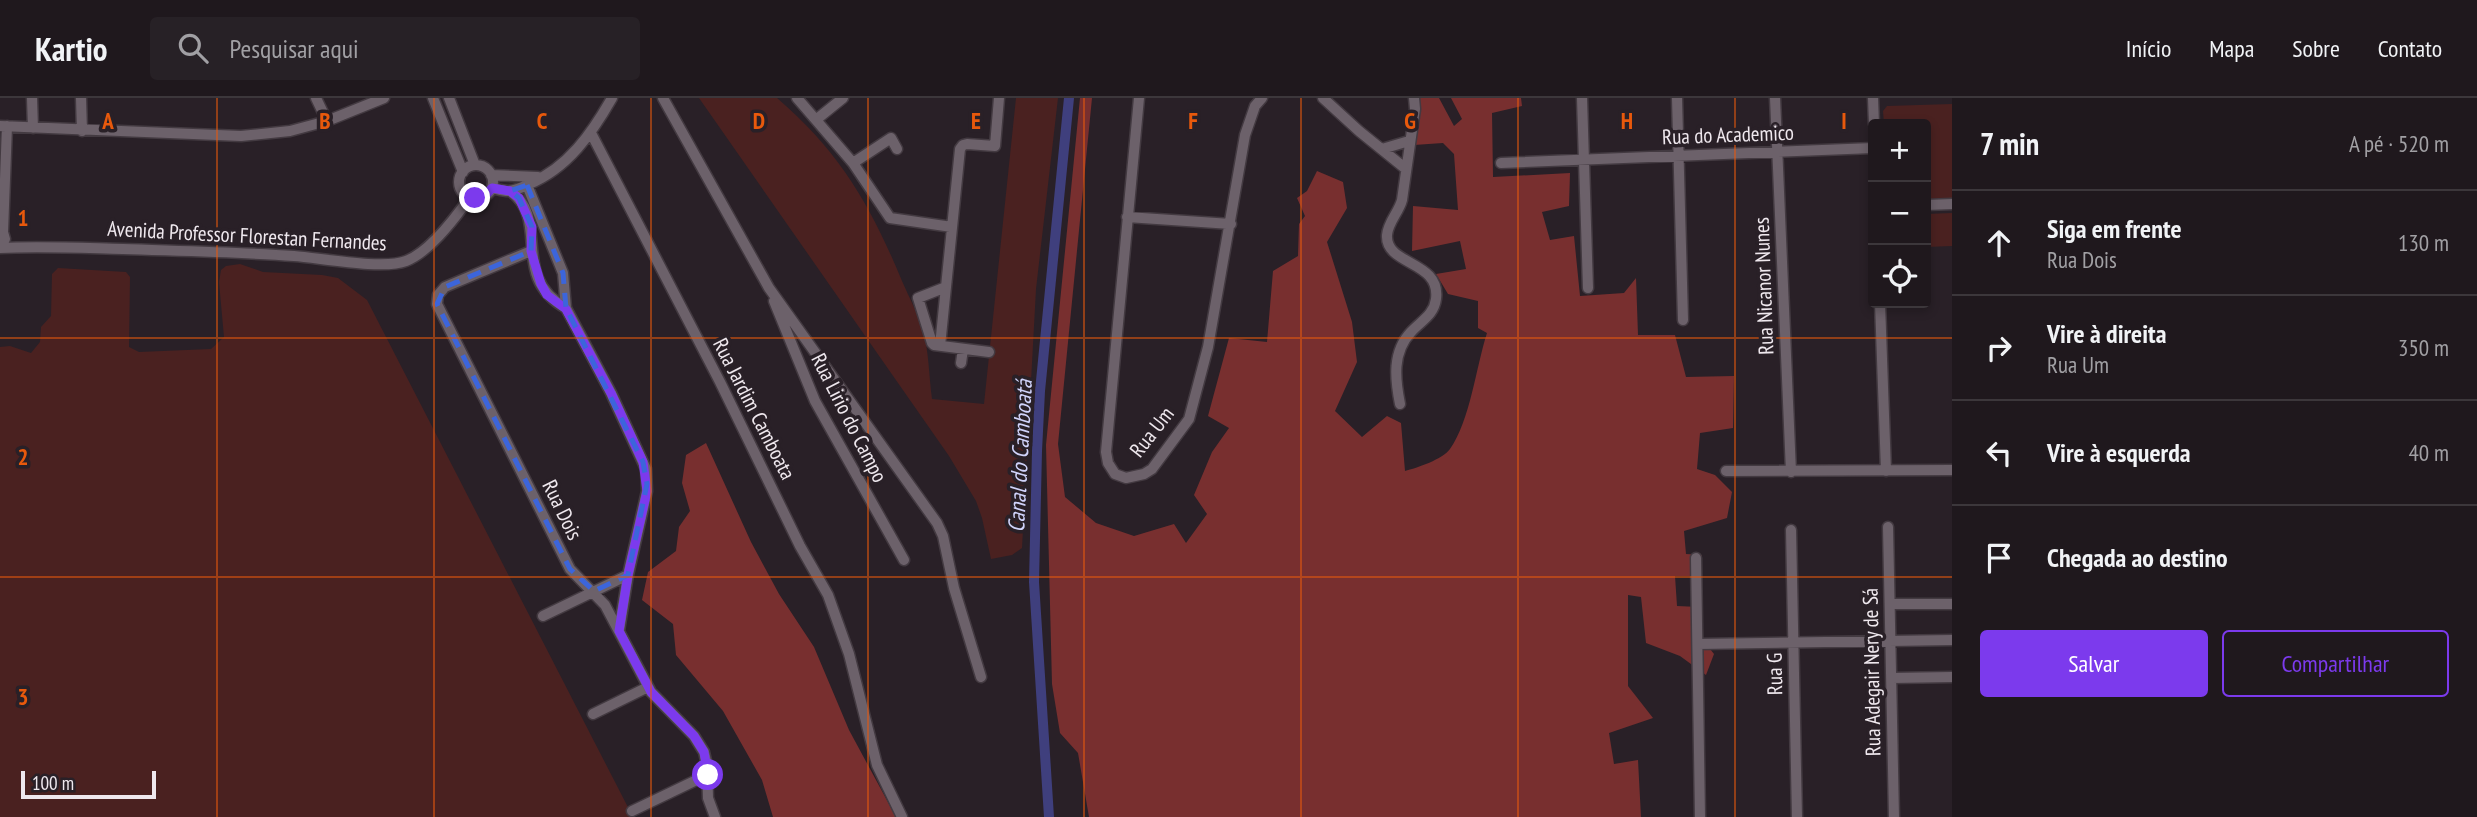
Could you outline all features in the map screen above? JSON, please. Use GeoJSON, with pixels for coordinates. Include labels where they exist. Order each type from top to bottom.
{"type":"FeatureCollection","features":[{"type":"Feature","properties":{"kind":"street"},"geometry":{"type":"LineString","coordinates":[[32,98],[33,128]]}},
{"type":"Feature","properties":{"kind":"street"},"geometry":{"type":"LineString","coordinates":[[81,98],[82,131]]}},
{"type":"Feature","properties":{"kind":"street"},"geometry":{"type":"LineString","coordinates":[[316,98],[327,121]]}},
{"type":"Feature","properties":{"kind":"street"},"geometry":{"type":"LineString","coordinates":[[0,247],[5,239],[2,231],[4,126],[241,135],[290,131],[327,121],[384,98]]}},
{"type":"Feature","properties":{"kind":"street"},"geometry":{"type":"LineString","coordinates":[[433,98],[463,172],[460,185],[467,195],[481,198],[492,188]]}},
{"type":"Feature","properties":{"kind":"street"},"geometry":{"type":"LineString","coordinates":[[449,98],[475,165]]}},
{"type":"Feature","properties":{"kind":"street"},"geometry":{"type":"LineString","coordinates":[[510,191],[544,176],[572,156],[591,133],[612,98]]}},
{"type":"Feature","properties":{"kind":"street","name":"Rua Lirio do Campo"},"geometry":{"type":"LineString","coordinates":[[663,98],[738,237],[769,288],[937,523],[943,536],[954,588],[981,677]]}},
{"type":"Feature","properties":{"kind":"street"},"geometry":{"type":"LineString","coordinates":[[797,98],[853,163],[890,218],[952,227]]}},
{"type":"Feature","properties":{"kind":"street"},"geometry":{"type":"LineString","coordinates":[[817,119],[843,98]]}},
{"type":"Feature","properties":{"kind":"street"},"geometry":{"type":"LineString","coordinates":[[940,346],[948,324],[946,287],[952,227],[961,182],[962,145],[995,146],[999,98]]}},
{"type":"Feature","properties":{"kind":"street","name":"Rua Um"},"geometry":{"type":"LineString","coordinates":[[1139,98],[1106,452],[1108,463],[1115,474],[1126,478],[1135,478],[1152,469],[1189,419],[1208,347],[1249,118],[1262,98]]}},
{"type":"Feature","properties":{"kind":"street"},"geometry":{"type":"LineString","coordinates":[[1324,98],[1406,169]]}},
{"type":"Feature","properties":{"kind":"street"},"geometry":{"type":"LineString","coordinates":[[1400,404],[1395,365],[1409,333],[1434,309],[1437,297],[1431,276],[1396,254],[1388,245],[1390,224],[1399,212],[1402,200],[1415,98]]}},
{"type":"Feature","properties":{"kind":"street"},"geometry":{"type":"LineString","coordinates":[[1582,98],[1588,288]]}},
{"type":"Feature","properties":{"kind":"street"},"geometry":{"type":"LineString","coordinates":[[1677,98],[1683,320]]}},
{"type":"Feature","properties":{"kind":"street","name":"Rua Nicanor Nunes"},"geometry":{"type":"LineString","coordinates":[[1775,98],[1791,472]]}},
{"type":"Feature","properties":{"kind":"street"},"geometry":{"type":"LineString","coordinates":[[1873,98],[1874,119]]}},
{"type":"Feature","properties":{"kind":"street","name":"Rua Jardim Camboata"},"geometry":{"type":"LineString","coordinates":[[591,133],[720,383],[800,546],[828,595],[849,654],[877,765],[902,817]]}},
{"type":"Feature","properties":{"kind":"street"},"geometry":{"type":"LineString","coordinates":[[853,163],[891,138],[897,149]]}},
{"type":"Feature","properties":{"kind":"street"},"geometry":{"type":"LineString","coordinates":[[1382,149],[1409,141]]}},
{"type":"Feature","properties":{"kind":"street","name":"Rua do Academico"},"geometry":{"type":"LineString","coordinates":[[1501,163],[1868,148]]}},
{"type":"Feature","properties":{"kind":"street"},"geometry":{"type":"LineString","coordinates":[[463,172],[475,165],[485,167],[491,175],[492,188]]}},
{"type":"Feature","properties":{"kind":"street"},"geometry":{"type":"LineString","coordinates":[[491,175],[544,176]]}},
{"type":"Feature","properties":{"kind":"street"},"geometry":{"type":"LineString","coordinates":[[527,185],[563,273],[566,309],[611,393],[646,469],[647,491],[628,575],[619,631]]}},
{"type":"Feature","properties":{"kind":"street"},"geometry":{"type":"LineString","coordinates":[[492,188],[510,191],[519,198],[532,227],[531,251],[535,271],[544,290],[566,309]]}},
{"type":"Feature","properties":{"kind":"street","name":"Avenida Professor Florestan Fernandes"},"geometry":{"type":"LineString","coordinates":[[0,247],[195,251],[339,262],[396,263],[419,254],[447,225],[467,195]]}},
{"type":"Feature","properties":{"kind":"street"},"geometry":{"type":"LineString","coordinates":[[1931,205],[1952,204]]}},
{"type":"Feature","properties":{"kind":"street"},"geometry":{"type":"LineString","coordinates":[[1127,217],[1231,224]]}},
{"type":"Feature","properties":{"kind":"street","name":"Avenida Professor Florestan Fernandes"},"geometry":{"type":"LineString","coordinates":[[2,231],[30,246]]}},
{"type":"Feature","properties":{"kind":"street","name":"Rua Dois"},"geometry":{"type":"LineString","coordinates":[[531,251],[445,287],[438,295],[438,303],[566,561],[575,576],[605,605],[648,687],[694,736],[704,752],[708,798],[715,817]]}},
{"type":"Feature","properties":{"kind":"street"},"geometry":{"type":"LineString","coordinates":[[949,254],[961,255]]}},
{"type":"Feature","properties":{"kind":"street"},"geometry":{"type":"LineString","coordinates":[[946,287],[918,298],[932,343],[989,352]]}},
{"type":"Feature","properties":{"kind":"street","name":"Rua Lirio do Campo"},"geometry":{"type":"LineString","coordinates":[[769,288],[815,401],[904,561]]}},
{"type":"Feature","properties":{"kind":"street"},"geometry":{"type":"LineString","coordinates":[[1880,308],[1886,471]]}},
{"type":"Feature","properties":{"kind":"street"},"geometry":{"type":"LineString","coordinates":[[961,363],[963,349]]}},
{"type":"Feature","properties":{"kind":"street"},"geometry":{"type":"LineString","coordinates":[[1726,471],[1952,470]]}},
{"type":"Feature","properties":{"kind":"street","name":"Rua Adegair Nery de Sá"},"geometry":{"type":"LineString","coordinates":[[1888,527],[1894,817]]}},
{"type":"Feature","properties":{"kind":"street","name":"Rua G"},"geometry":{"type":"LineString","coordinates":[[1791,530],[1797,817]]}},
{"type":"Feature","properties":{"kind":"street"},"geometry":{"type":"LineString","coordinates":[[1696,558],[1700,817]]}},
{"type":"Feature","properties":{"kind":"street"},"geometry":{"type":"LineString","coordinates":[[543,617],[628,575]]}},
{"type":"Feature","properties":{"kind":"street"},"geometry":{"type":"LineString","coordinates":[[1890,604],[1952,604]]}},
{"type":"Feature","properties":{"kind":"street"},"geometry":{"type":"LineString","coordinates":[[1698,644],[1952,640]]}},
{"type":"Feature","properties":{"kind":"street"},"geometry":{"type":"LineString","coordinates":[[1892,678],[1952,677]]}},
{"type":"Feature","properties":{"kind":"street"},"geometry":{"type":"LineString","coordinates":[[593,714],[648,687]]}},
{"type":"Feature","properties":{"kind":"street"},"geometry":{"type":"LineString","coordinates":[[632,811],[708,775]]}},
{"type":"Feature","properties":{"kind":"street"},"geometry":{"type":"LineString","coordinates":[[691,782],[708,798]]}},
{"type":"Feature","properties":{"kind":"highlighted area"},"geometry":{"type":"Polygon","coordinates":[[[527,185],[563,273],[566,308],[643,462],[647,484],[628,575],[594,591],[570,569],[437,304],[445,287],[531,251],[532,227],[519,198],[510,191],[527,185]]]}},
{"type":"Feature","properties":{"kind":"shaded area"},"geometry":{"type":"Polygon","coordinates":[[[699,98],[777,98],[819,139],[865,204],[916,312],[925,338],[932,399],[984,404],[1016,98],[1058,98],[1036,289],[1022,548],[1012,555],[991,559],[976,501],[949,456],[699,98]]]}},
{"type":"Feature","properties":{"kind":"shaded area"},"geometry":{"type":"Polygon","coordinates":[[[1080,98],[1092,98],[1058,444],[1065,497],[1096,523],[1134,536],[1174,524],[1186,543],[1207,514],[1194,495],[1212,452],[1229,428],[1208,416],[1229,338],[1267,342],[1273,271],[1298,256],[1299,224],[1305,216],[1297,198],[1307,191],[1317,171],[1343,182],[1347,208],[1327,242],[1352,322],[1357,362],[1335,411],[1362,437],[1387,416],[1401,423],[1405,471],[1436,460],[1447,453],[1457,437],[1468,409],[1487,333],[1478,328],[1478,301],[1448,294],[1436,274],[1466,269],[1460,241],[1412,251],[1413,206],[1458,210],[1454,154],[1443,143],[1414,145],[1413,98],[1439,98],[1454,126],[1462,119],[1451,98],[1521,98],[1522,106],[1492,113],[1493,177],[1570,173],[1569,206],[1542,212],[1550,240],[1574,236],[1580,296],[1624,293],[1636,278],[1638,335],[1675,335],[1686,377],[1734,376],[1733,428],[1700,433],[1697,469],[1715,475],[1732,492],[1727,518],[1684,531],[1686,554],[1702,555],[1698,576],[1675,576],[1677,606],[1699,607],[1703,640],[1714,654],[1706,675],[1680,656],[1646,643],[1641,597],[1628,595],[1628,686],[1653,718],[1609,733],[1614,764],[1638,760],[1641,817],[1089,817],[1078,753],[1060,733],[1052,684],[1046,445],[1080,98]]]}},
{"type":"Feature","properties":{"kind":"shaded area"},"geometry":{"type":"Polygon","coordinates":[[[1952,104],[1952,201],[1931,202],[1931,119],[1884,119],[1883,111],[1887,106],[1952,104]]]}},
{"type":"Feature","properties":{"kind":"shaded area"},"geometry":{"type":"Polygon","coordinates":[[[1952,213],[1952,246],[1931,247],[1931,214],[1952,213]]]}},
{"type":"Feature","properties":{"kind":"shaded area"},"geometry":{"type":"Polygon","coordinates":[[[240,264],[263,272],[338,278],[367,300],[633,817],[0,817],[0,347],[10,346],[31,353],[40,342],[41,327],[51,316],[52,274],[58,268],[126,272],[130,277],[129,347],[139,352],[211,349],[224,337],[219,282],[221,270],[226,266],[240,264]]]}},
{"type":"Feature","properties":{"kind":"shaded area"},"geometry":{"type":"Polygon","coordinates":[[[706,443],[751,542],[779,594],[814,647],[849,730],[896,817],[773,817],[762,780],[723,711],[676,655],[673,624],[642,600],[648,572],[676,551],[679,527],[690,511],[682,483],[686,455],[706,443]]]}},
{"type":"Feature","properties":{"kind":"waterway","name":"Canal do Camboatá"},"geometry":{"type":"LineString","coordinates":[[1049,817],[1034,582],[1037,451],[1040,391],[1069,98]]}},
{"type":"Feature","properties":{"kind":"route"},"geometry":{"type":"LineString","coordinates":[[475,198],[485,196],[492,188],[510,191],[519,198],[532,227],[531,251],[541,284],[547,295],[566,309],[611,393],[646,469],[647,491],[628,575],[619,631],[651,692],[694,736],[704,752],[708,775]]}}]}
